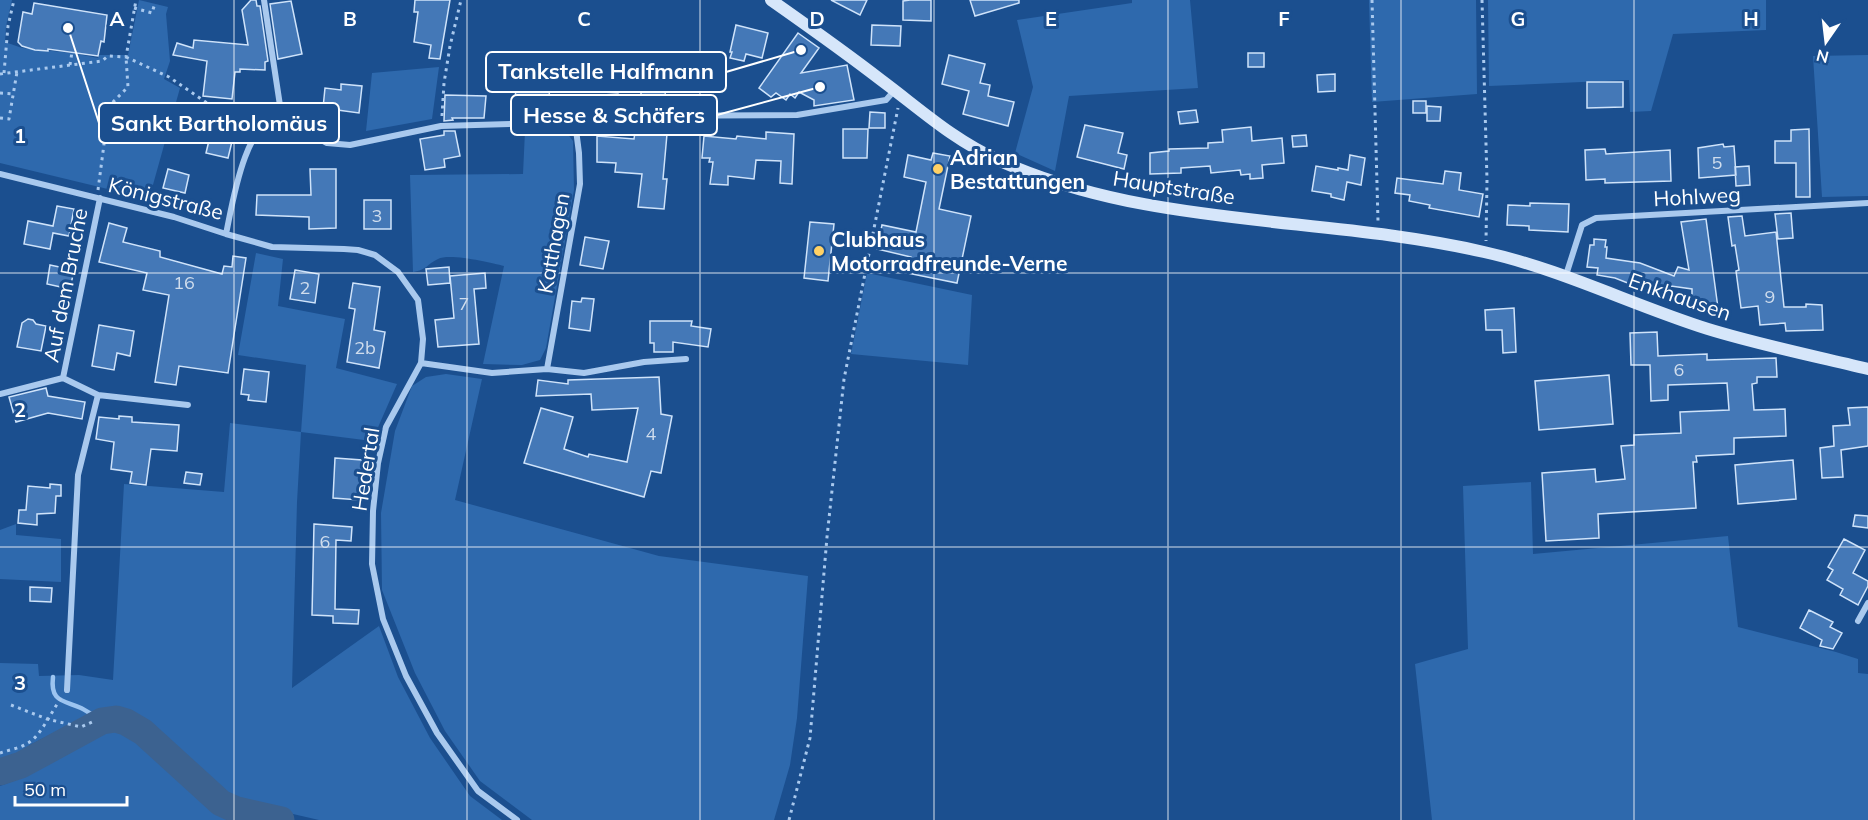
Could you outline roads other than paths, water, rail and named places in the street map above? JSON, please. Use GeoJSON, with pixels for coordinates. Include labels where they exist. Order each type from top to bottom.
{"type":"FeatureCollection","features":[{"type":"Feature","properties":{"kind":"main road","name":"Hauptstraße"},"geometry":{"type":"LineString","coordinates":[[771,0],[820,34],[890,95],[954,137],[995,159],[1025,171],[1083,191],[1136,203],[1378,235],[1484,252]]}},
{"type":"Feature","properties":{"kind":"main road","name":"Enkhausen"},"geometry":{"type":"LineString","coordinates":[[1484,252],[1566,275],[1707,328],[1868,369]]}},
{"type":"Feature","properties":{"kind":"street"},"geometry":{"type":"LineString","coordinates":[[264,0],[280,112],[307,132],[327,143],[350,146],[441,126],[575,122],[612,116],[797,115],[890,95]]}},
{"type":"Feature","properties":{"kind":"street","name":"Königstraße"},"geometry":{"type":"LineString","coordinates":[[0,174],[174,217],[226,234],[235,192],[248,151],[258,130],[273,114],[280,112]]}},
{"type":"Feature","properties":{"kind":"street","name":"Katthagen"},"geometry":{"type":"LineString","coordinates":[[547,369],[580,184],[575,122]]}},
{"type":"Feature","properties":{"kind":"street","name":"Auf dem Bruche"},"geometry":{"type":"LineString","coordinates":[[63,378],[98,197]]}},
{"type":"Feature","properties":{"kind":"street","name":"Hohlweg"},"geometry":{"type":"LineString","coordinates":[[1566,275],[1582,225],[1596,218],[1868,203]]}},
{"type":"Feature","properties":{"kind":"street","name":"Hedertal"},"geometry":{"type":"LineString","coordinates":[[226,234],[272,247],[358,250],[375,255],[398,272],[418,300],[423,339],[421,363],[386,427],[378,463],[373,511],[372,564],[374,575],[383,619],[402,666],[437,733],[478,791],[517,820]]}},
{"type":"Feature","properties":{"kind":"street"},"geometry":{"type":"LineString","coordinates":[[421,363],[492,373],[517,373],[547,369],[584,373],[644,362],[686,359]]}},
{"type":"Feature","properties":{"kind":"street","name":"Auf dem Bruche"},"geometry":{"type":"LineString","coordinates":[[0,394],[63,378],[98,395],[188,405]]}},
{"type":"Feature","properties":{"kind":"street"},"geometry":{"type":"LineString","coordinates":[[66,690],[78,475],[98,395]]}},
{"type":"Feature","properties":{"kind":"street"},"geometry":{"type":"LineString","coordinates":[[1858,621],[1868,603]]}},
{"type":"Feature","properties":{"kind":"waterway"},"geometry":{"type":"LineString","coordinates":[[53,677],[54,691],[59,699],[81,708],[102,721]]}},
{"type":"Feature","properties":{"kind":"waterway"},"geometry":{"type":"LineString","coordinates":[[0,772],[21,765],[102,721],[116,719],[143,732],[221,803],[237,810],[281,820]]}},
{"type":"Feature","properties":{"kind":"place","name":"Sankt Bartholomäus"},"geometry":{"type":"Point","coordinates":[68,28]}},
{"type":"Feature","properties":{"kind":"place","name":"Tankstelle Halfmann"},"geometry":{"type":"Point","coordinates":[801,50]}},
{"type":"Feature","properties":{"kind":"place","name":"Hesse & Schäfers"},"geometry":{"type":"Point","coordinates":[820,87]}},
{"type":"Feature","properties":{"kind":"place","name":"Adrian Bestattungen"},"geometry":{"type":"Point","coordinates":[938,169]}},
{"type":"Feature","properties":{"kind":"place","name":"Clubhaus Motorradfreunde-Verne"},"geometry":{"type":"Point","coordinates":[819,251]}}]}
